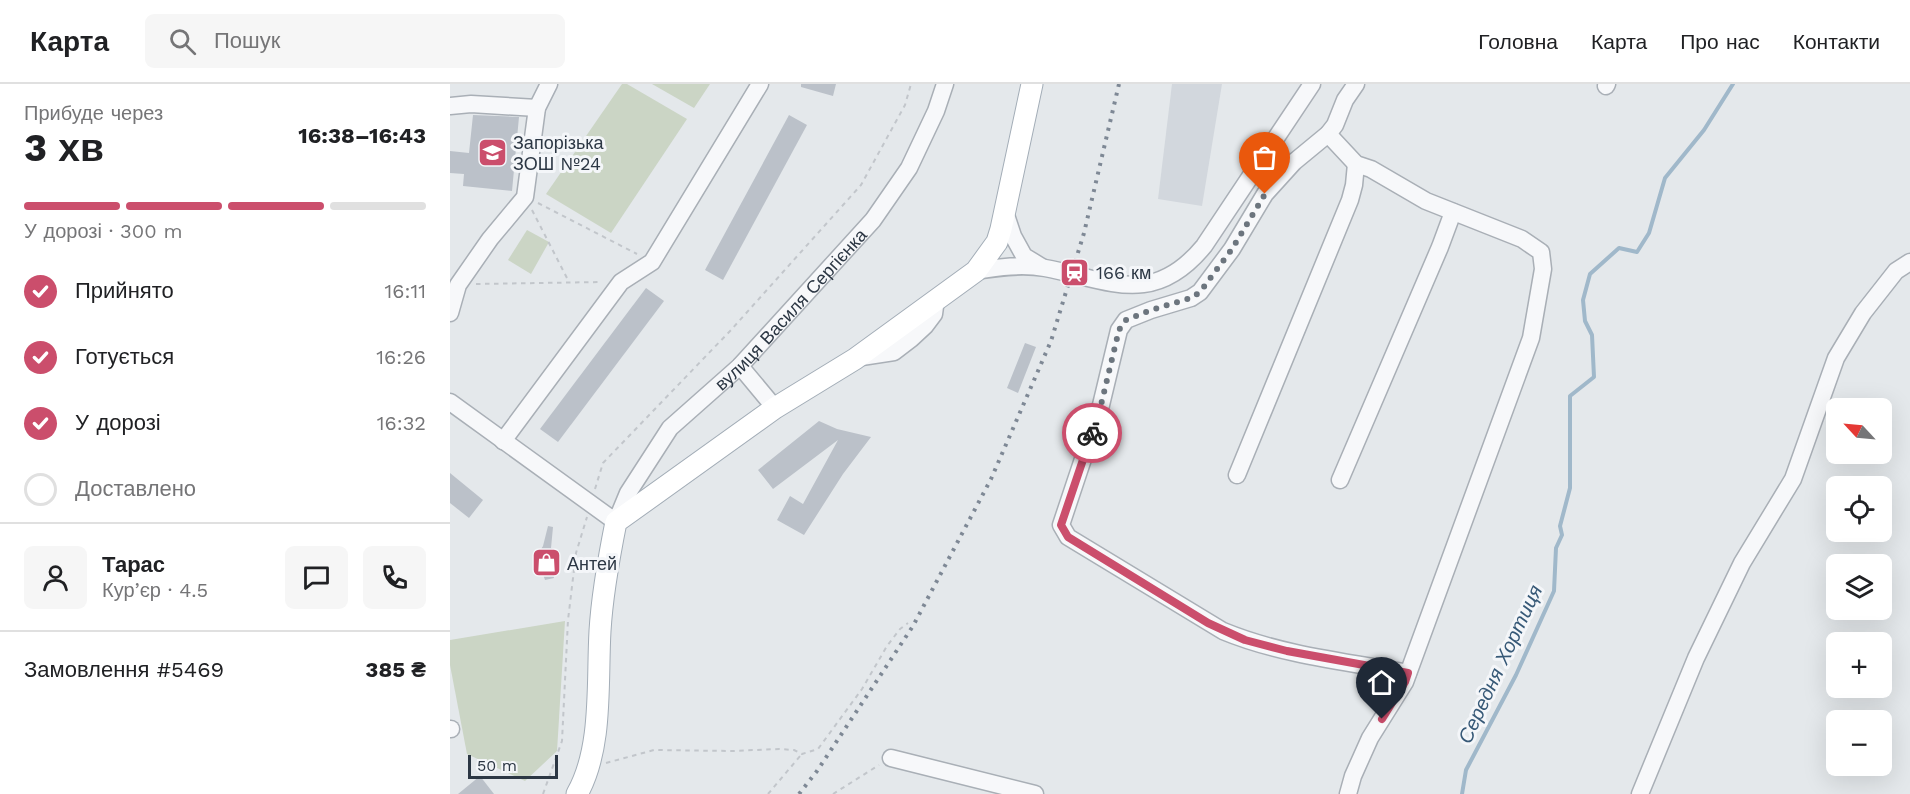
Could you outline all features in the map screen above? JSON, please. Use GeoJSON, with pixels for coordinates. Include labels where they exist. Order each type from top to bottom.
{"type":"FeatureCollection","features":[{"type":"Feature","properties":{"kind":"main road"},"geometry":{"type":"LineString","coordinates":[[616,522],[775,408],[855,358],[976,271],[997,242],[1032,84]]}},
{"type":"Feature","properties":{"kind":"main road","name":"вулиця Василя Сергієнка"},"geometry":{"type":"LineString","coordinates":[[577,794],[592,755],[598,698],[600,629],[616,522]]}},
{"type":"Feature","properties":{"kind":"street"},"geometry":{"type":"LineString","coordinates":[[450,313],[458,285],[490,239],[525,197],[537,108],[549,84]]}},
{"type":"Feature","properties":{"kind":"street"},"geometry":{"type":"LineString","coordinates":[[502,441],[621,282],[652,262],[760,84]]}},
{"type":"Feature","properties":{"kind":"street","name":"вулиця Василя Сергієнка"},"geometry":{"type":"LineString","coordinates":[[616,522],[628,493],[670,428],[740,366],[873,220],[909,168],[936,111],[945,84]]}},
{"type":"Feature","properties":{"kind":"street"},"geometry":{"type":"LineString","coordinates":[[976,271],[1006,266],[1043,267],[1093,281],[1134,286],[1162,280],[1183,268],[1204,246],[1312,84]]}},
{"type":"Feature","properties":{"kind":"street"},"geometry":{"type":"LineString","coordinates":[[1356,84],[1328,134],[1294,162],[1265,194],[1232,249],[1200,292],[1191,298],[1126,320],[1119,330],[1101,405],[1061,525],[1068,537],[1223,631],[1245,640],[1287,651],[1408,673]]}},
{"type":"Feature","properties":{"kind":"street"},"geometry":{"type":"LineString","coordinates":[[450,106],[471,104],[537,108]]}},
{"type":"Feature","properties":{"kind":"street"},"geometry":{"type":"LineString","coordinates":[[1328,134],[1356,164],[1390,179],[1426,201],[1522,238],[1541,252],[1543,269],[1531,338],[1405,682],[1370,738],[1353,776],[1348,794]]}},
{"type":"Feature","properties":{"kind":"street"},"geometry":{"type":"LineString","coordinates":[[1237,475],[1350,200],[1356,164]]}},
{"type":"Feature","properties":{"kind":"street"},"geometry":{"type":"LineString","coordinates":[[1005,212],[1013,236],[1024,256],[1043,267]]}},
{"type":"Feature","properties":{"kind":"street"},"geometry":{"type":"LineString","coordinates":[[1340,480],[1440,248],[1453,212]]}},
{"type":"Feature","properties":{"kind":"street"},"geometry":{"type":"LineString","coordinates":[[1640,794],[1696,658],[1742,563],[1793,479],[1836,358],[1863,313],[1896,271],[1910,262]]}},
{"type":"Feature","properties":{"kind":"street"},"geometry":{"type":"LineString","coordinates":[[740,366],[775,408]]}},
{"type":"Feature","properties":{"kind":"street"},"geometry":{"type":"LineString","coordinates":[[450,402],[616,522]]}},
{"type":"Feature","properties":{"kind":"street"},"geometry":{"type":"LineString","coordinates":[[891,758],[1035,794]]}},
{"type":"Feature","properties":{"kind":"path"},"geometry":{"type":"LineString","coordinates":[[525,197],[652,262]]}},
{"type":"Feature","properties":{"kind":"path"},"geometry":{"type":"LineString","coordinates":[[525,197],[570,282]]}},
{"type":"Feature","properties":{"kind":"path"},"geometry":{"type":"LineString","coordinates":[[458,285],[621,282]]}},
{"type":"Feature","properties":{"kind":"path"},"geometry":{"type":"LineString","coordinates":[[768,794],[802,754],[818,749],[862,689],[887,646],[900,629],[908,623]]}},
{"type":"Feature","properties":{"kind":"path"},"geometry":{"type":"LineString","coordinates":[[600,764],[654,750],[779,749],[794,750],[802,754]]}},
{"type":"Feature","properties":{"kind":"path"},"geometry":{"type":"LineString","coordinates":[[833,794],[891,758]]}},
{"type":"Feature","properties":{"kind":"shaded area"},"geometry":{"type":"Polygon","coordinates":[[[1172,84],[1222,84],[1202,206],[1158,199],[1172,84]]]}},
{"type":"Feature","properties":{"kind":"green space"},"geometry":{"type":"Polygon","coordinates":[[[622,84],[627,84],[687,119],[611,233],[546,194],[622,84]]]}},
{"type":"Feature","properties":{"kind":"green space"},"geometry":{"type":"Polygon","coordinates":[[[652,84],[710,84],[694,108],[652,84]]]}},
{"type":"Feature","properties":{"kind":"green space"},"geometry":{"type":"Polygon","coordinates":[[[527,230],[549,242],[531,274],[508,260],[527,230]]]}},
{"type":"Feature","properties":{"kind":"green space"},"geometry":{"type":"Polygon","coordinates":[[[565,621],[557,751],[525,781],[467,754],[450,665],[450,640],[565,621]]]}},
{"type":"Feature","properties":{"kind":"building"},"geometry":{"type":"Polygon","coordinates":[[[801,84],[836,84],[833,96],[801,87],[801,84]]]}},
{"type":"Feature","properties":{"kind":"building","name":"Запорізька ЗОШ №24"},"geometry":{"type":"Polygon","coordinates":[[[473,115],[519,117],[512,191],[463,186],[464,174],[450,173],[450,151],[469,153],[473,115]]]}},
{"type":"Feature","properties":{"kind":"building"},"geometry":{"type":"Polygon","coordinates":[[[789,115],[807,125],[723,280],[705,270],[789,115]]]}},
{"type":"Feature","properties":{"kind":"building"},"geometry":{"type":"Polygon","coordinates":[[[646,288],[664,301],[558,442],[540,429],[646,288]]]}},
{"type":"Feature","properties":{"kind":"building"},"geometry":{"type":"Polygon","coordinates":[[[1025,343],[1036,347],[1018,393],[1007,388],[1025,343]]]}},
{"type":"Feature","properties":{"kind":"building"},"geometry":{"type":"Polygon","coordinates":[[[819,421],[837,429],[871,437],[843,474],[804,535],[777,520],[790,496],[803,504],[838,440],[773,489],[758,470],[819,421]]]}},
{"type":"Feature","properties":{"kind":"building"},"geometry":{"type":"Polygon","coordinates":[[[450,473],[483,500],[469,518],[450,503],[450,473]]]}},
{"type":"Feature","properties":{"kind":"building","name":"Антей"},"geometry":{"type":"Polygon","coordinates":[[[548,526],[553,527],[551,548],[560,551],[552,569],[554,578],[545,580],[542,571],[536,569],[541,558],[537,556],[543,546],[548,526]]]}},
{"type":"Feature","properties":{"kind":"building"},"geometry":{"type":"Polygon","coordinates":[[[480,776],[494,794],[458,794],[480,776]]]}},
{"type":"Feature","properties":{"kind":"waterway","name":"Середня Хортиця"},"geometry":{"type":"LineString","coordinates":[[1462,794],[1466,770],[1516,675],[1554,591],[1556,548],[1562,535],[1560,526],[1570,488],[1570,396],[1594,377],[1592,335],[1585,321],[1583,300],[1590,274],[1619,248],[1637,252],[1649,233],[1665,178],[1704,130],[1733,84]]}},
{"type":"Feature","properties":{"kind":"railway"},"geometry":{"type":"LineString","coordinates":[[799,794],[817,771],[913,626],[991,479],[1051,341],[1084,233],[1119,84]]}},
{"type":"Feature","properties":{"kind":"way so far"},"geometry":{"type":"LineString","coordinates":[[1092,433],[1119,330],[1126,320],[1191,298],[1200,292],[1232,249],[1265,194]]}},
{"type":"Feature","properties":{"kind":"place","name":"Запорізька ЗОШ №24"},"geometry":{"type":"Point","coordinates":[492,152]}},
{"type":"Feature","properties":{"kind":"place","name":"166 км"},"geometry":{"type":"Point","coordinates":[1075,272]}},
{"type":"Feature","properties":{"kind":"place","name":"Антей"},"geometry":{"type":"Point","coordinates":[546,563]}},
{"type":"Feature","properties":{"kind":"route"},"geometry":{"type":"LineString","coordinates":[[1092,433],[1061,525],[1068,537],[1208,623],[1245,640],[1287,651],[1408,673],[1405,682],[1382,719]]}}]}
